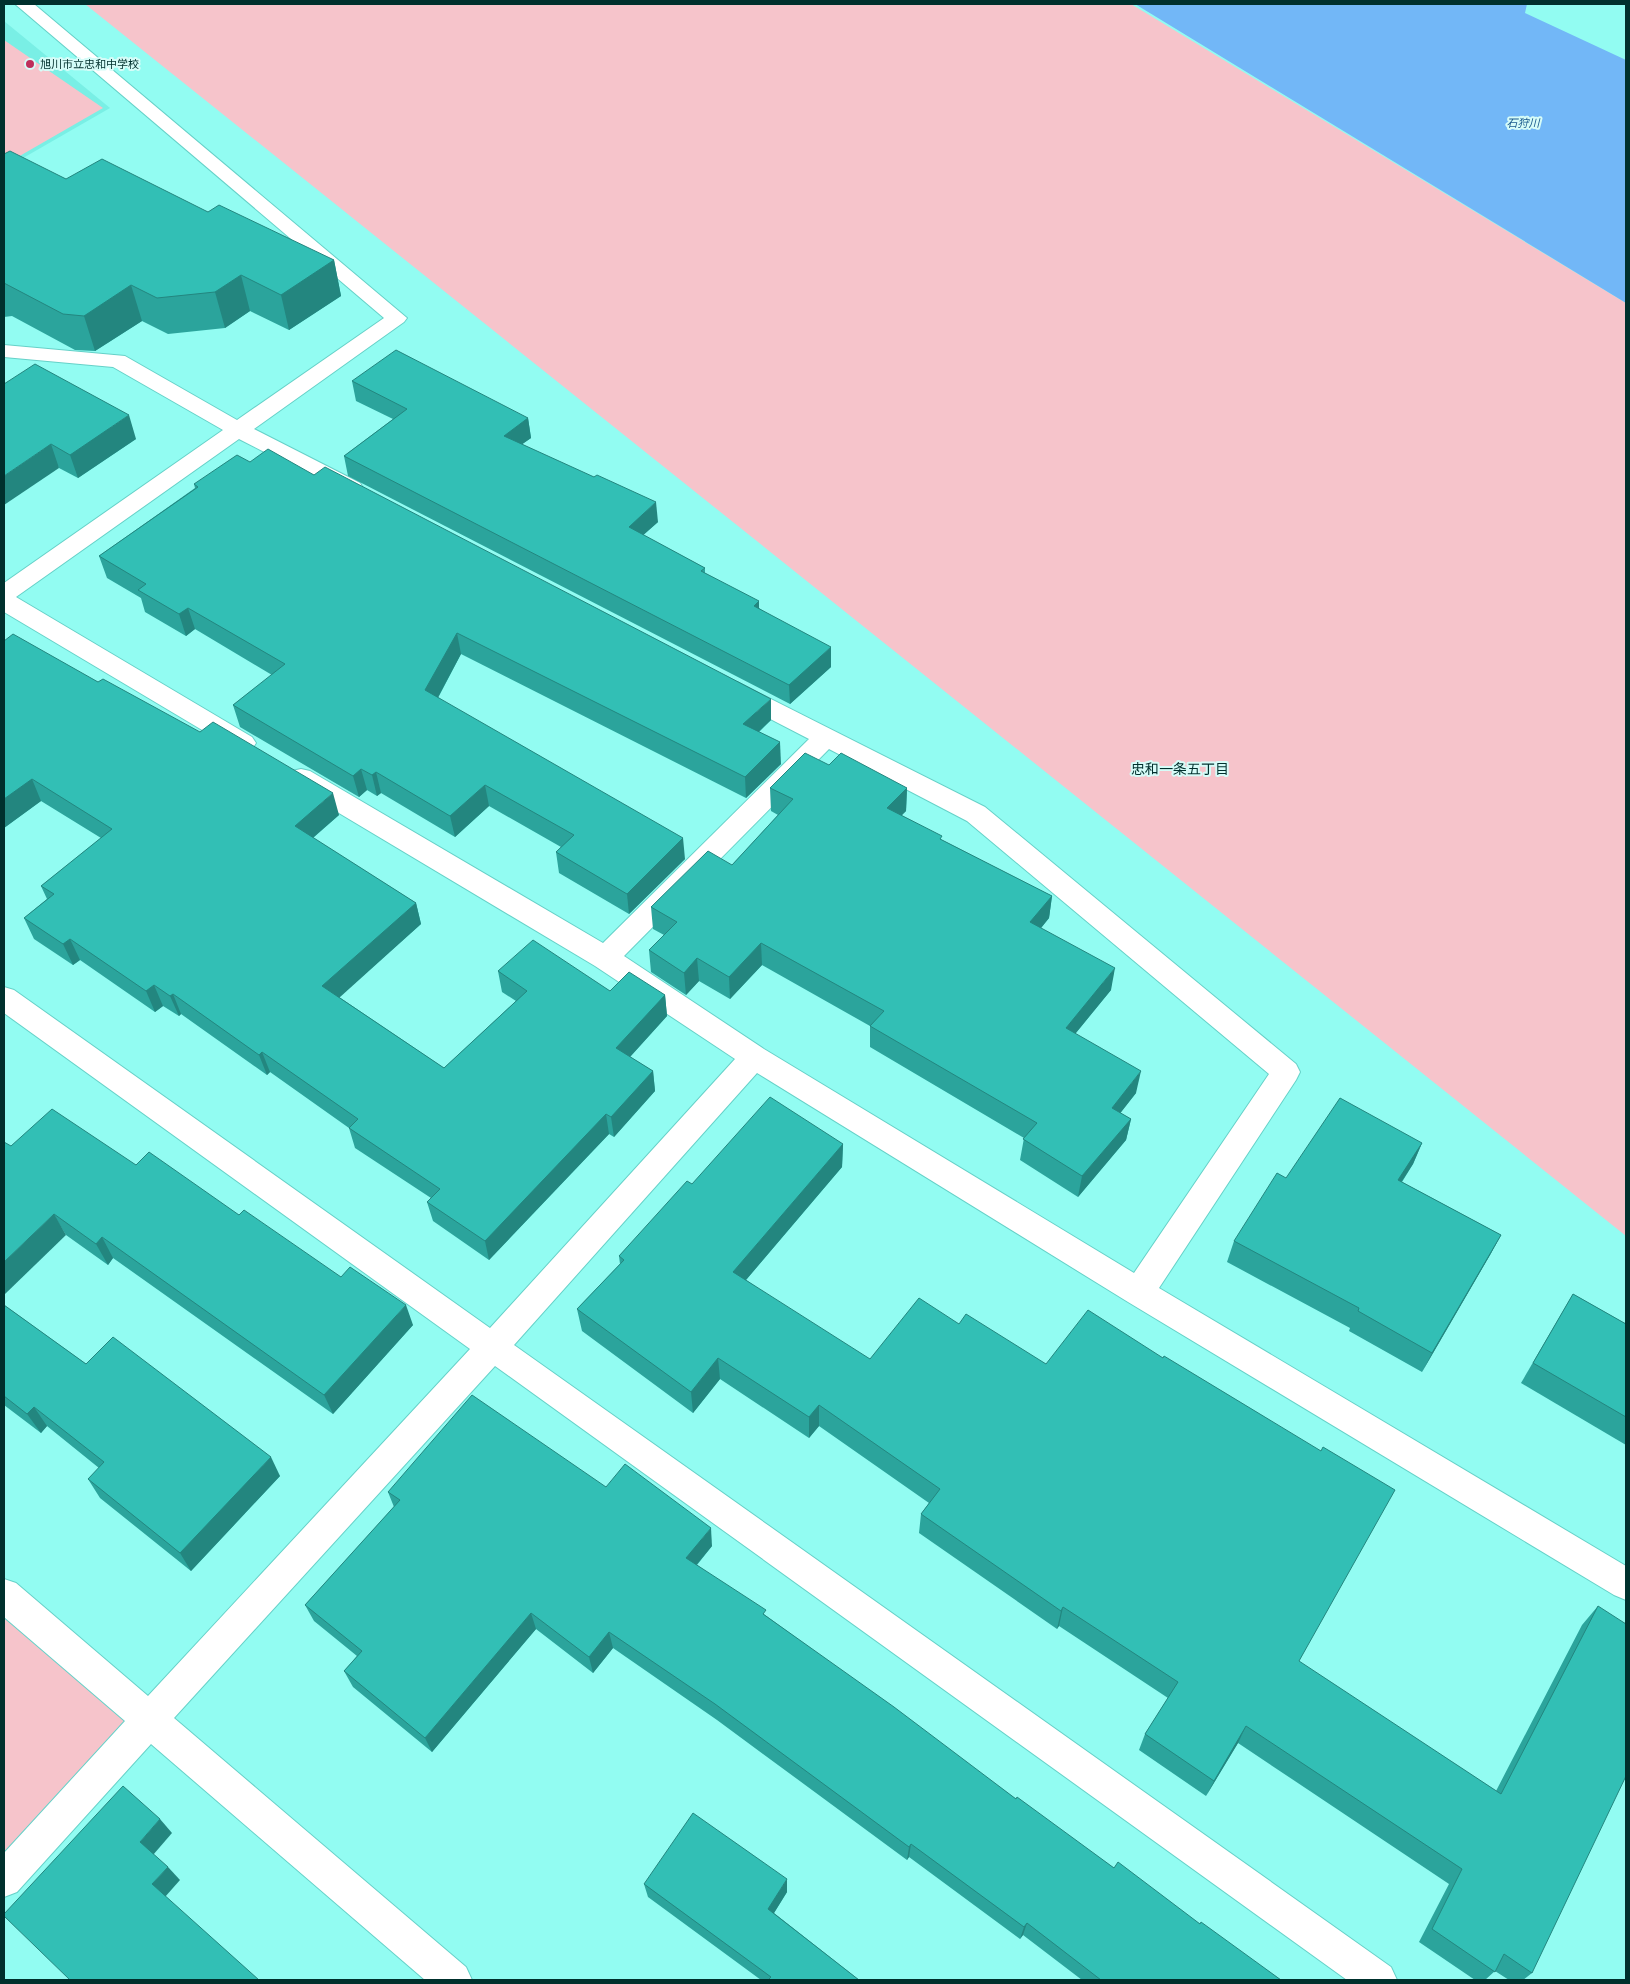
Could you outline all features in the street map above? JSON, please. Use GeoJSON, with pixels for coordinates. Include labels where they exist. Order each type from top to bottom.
{"type":"FeatureCollection","features":[{"type":"Feature","properties":{"kind":"street"},"geometry":{"type":"LineString","coordinates":[[4,594],[397,318],[24,4]]}},
{"type":"Feature","properties":{"kind":"street"},"geometry":{"type":"LineString","coordinates":[[4,351],[118,361],[240,430],[371,498]]}},
{"type":"Feature","properties":{"kind":"street"},"geometry":{"type":"LineString","coordinates":[[4,601],[605,958],[754,1057],[1139,1292],[1626,1584]]}},
{"type":"Feature","properties":{"kind":"street"},"geometry":{"type":"LineString","coordinates":[[712,678],[976,814],[1286,1072],[1139,1292]]}},
{"type":"Feature","properties":{"kind":"street"},"geometry":{"type":"LineString","coordinates":[[605,958],[826,737]]}},
{"type":"Feature","properties":{"kind":"street"},"geometry":{"type":"LineString","coordinates":[[4,998],[1378,1980]]}},
{"type":"Feature","properties":{"kind":"street"},"geometry":{"type":"LineString","coordinates":[[4,1879],[493,1346],[754,1057]]}},
{"type":"Feature","properties":{"kind":"street"},"geometry":{"type":"LineString","coordinates":[[4,1595],[453,1980]]}},
{"type":"Feature","properties":{"kind":"shaded area"},"geometry":{"type":"Polygon","coordinates":[[[85,4],[1131,4],[1626,303],[1626,1236],[85,4]]]}},
{"type":"Feature","properties":{"kind":"shaded area","name":"旭川市立忠和中学校"},"geometry":{"type":"Polygon","coordinates":[[[4,21],[110,108],[4,169],[4,21]]]}},
{"type":"Feature","properties":{"kind":"shaded area","name":"旭川市立忠和中学校"},"geometry":{"type":"Polygon","coordinates":[[[4,40],[103,108],[4,165],[4,40]]]}},
{"type":"Feature","properties":{"kind":"shaded area"},"geometry":{"type":"Polygon","coordinates":[[[4,1595],[151,1720],[4,1879],[4,1595]]]}},
{"type":"Feature","properties":{"kind":"water","name":"石狩川"},"geometry":{"type":"Polygon","coordinates":[[[1135,4],[1527,4],[1525,13],[1626,60],[1626,303],[1135,4]]]}},
{"type":"Feature","properties":{"kind":"building"},"geometry":{"type":"Polygon","coordinates":[[[10,151],[66,179],[102,159],[208,212],[219,205],[334,260],[281,295],[241,275],[215,292],[157,298],[131,285],[84,316],[63,314],[4,283],[4,154],[10,151]]]}},
{"type":"Feature","properties":{"kind":"building"},"geometry":{"type":"Polygon","coordinates":[[[396,350],[528,418],[504,436],[594,477],[597,475],[656,502],[629,527],[705,568],[701,571],[759,601],[754,606],[831,647],[789,685],[344,456],[407,409],[352,381],[396,350]]]}},
{"type":"Feature","properties":{"kind":"building"},"geometry":{"type":"Polygon","coordinates":[[[35,364],[129,415],[70,455],[51,444],[4,476],[4,384],[35,364]]]}},
{"type":"Feature","properties":{"kind":"building"},"geometry":{"type":"Polygon","coordinates":[[[268,449],[314,475],[325,467],[771,699],[743,724],[780,742],[745,777],[457,633],[425,690],[683,838],[627,894],[556,852],[574,835],[485,785],[450,816],[376,772],[372,775],[361,769],[353,776],[233,705],[285,664],[188,608],[179,614],[138,590],[146,584],[99,556],[198,487],[194,484],[237,455],[250,462],[268,449]]]}},
{"type":"Feature","properties":{"kind":"building"},"geometry":{"type":"Polygon","coordinates":[[[13,634],[98,682],[103,679],[200,732],[213,722],[333,793],[295,826],[416,903],[322,986],[444,1068],[527,991],[498,971],[533,940],[610,991],[629,972],[665,995],[616,1048],[653,1071],[611,1117],[606,1114],[485,1241],[427,1202],[440,1189],[349,1128],[358,1119],[262,1052],[259,1055],[173,994],[170,996],[154,985],[146,991],[70,939],[63,944],[24,918],[54,894],[41,886],[112,829],[32,779],[4,799],[4,641],[13,634]]]}},
{"type":"Feature","properties":{"kind":"building"},"geometry":{"type":"Polygon","coordinates":[[[805,753],[829,765],[841,753],[907,788],[887,808],[942,836],[940,839],[1052,896],[1030,922],[1115,968],[1066,1028],[1141,1071],[1112,1108],[1131,1119],[1082,1176],[1023,1139],[1037,1123],[870,1026],[884,1011],[761,943],[729,977],[697,958],[684,973],[649,950],[677,922],[651,907],[708,851],[732,865],[793,799],[770,788],[805,753]]]}},
{"type":"Feature","properties":{"kind":"building"},"geometry":{"type":"Polygon","coordinates":[[[770,1097],[843,1144],[733,1272],[870,1359],[919,1298],[959,1324],[966,1314],[1046,1364],[1088,1310],[1163,1358],[1164,1356],[1321,1451],[1323,1447],[1395,1490],[1299,1661],[1501,1794],[1598,1606],[1626,1624],[1626,1776],[1532,1973],[1504,1954],[1495,1972],[1432,1929],[1462,1869],[1246,1726],[1214,1781],[1145,1734],[1178,1682],[1063,1607],[1061,1611],[921,1514],[940,1489],[819,1405],[809,1417],[718,1358],[691,1392],[577,1309],[624,1260],[619,1256],[687,1181],[692,1184],[770,1097]]]}},
{"type":"Feature","properties":{"kind":"building"},"geometry":{"type":"Polygon","coordinates":[[[1340,1098],[1422,1143],[1398,1180],[1501,1235],[1432,1353],[1358,1311],[1359,1308],[1234,1241],[1277,1173],[1286,1178],[1340,1098]]]}},
{"type":"Feature","properties":{"kind":"building"},"geometry":{"type":"Polygon","coordinates":[[[52,1109],[136,1165],[149,1152],[239,1215],[244,1210],[341,1277],[350,1267],[406,1305],[324,1395],[102,1237],[96,1244],[54,1214],[4,1262],[4,1142],[11,1146],[52,1109]]]}},
{"type":"Feature","properties":{"kind":"building"},"geometry":{"type":"Polygon","coordinates":[[[1573,1294],[1626,1324],[1626,1417],[1533,1363],[1573,1294]]]}},
{"type":"Feature","properties":{"kind":"building"},"geometry":{"type":"Polygon","coordinates":[[[4,1305],[86,1364],[113,1337],[271,1457],[180,1553],[88,1479],[104,1462],[34,1407],[27,1414],[4,1396],[4,1305]]]}},
{"type":"Feature","properties":{"kind":"building"},"geometry":{"type":"Polygon","coordinates":[[[472,1395],[606,1487],[625,1464],[711,1528],[686,1558],[766,1610],[763,1614],[894,1707],[1016,1799],[1017,1797],[1114,1868],[1118,1862],[1200,1924],[1201,1922],[1281,1980],[1101,1980],[1027,1923],[1024,1927],[911,1844],[909,1847],[715,1704],[609,1632],[589,1657],[531,1613],[425,1738],[344,1671],[362,1651],[305,1605],[400,1500],[388,1492],[472,1395]]]}},
{"type":"Feature","properties":{"kind":"building"},"geometry":{"type":"Polygon","coordinates":[[[123,1786],[160,1819],[140,1842],[168,1867],[152,1884],[259,1980],[70,1980],[4,1916],[123,1786]]]}},
{"type":"Feature","properties":{"kind":"building"},"geometry":{"type":"Polygon","coordinates":[[[693,1813],[787,1879],[768,1909],[859,1980],[768,1980],[771,1977],[644,1884],[693,1813]]]}},
{"type":"Feature","properties":{"kind":"place","name":"旭川市立忠和中学校"},"geometry":{"type":"Point","coordinates":[30,64]}},
{"type":"Feature","properties":{"kind":"district","name":"忠和一条五丁目"},"geometry":{"type":"Point","coordinates":[1180,769]}}]}
